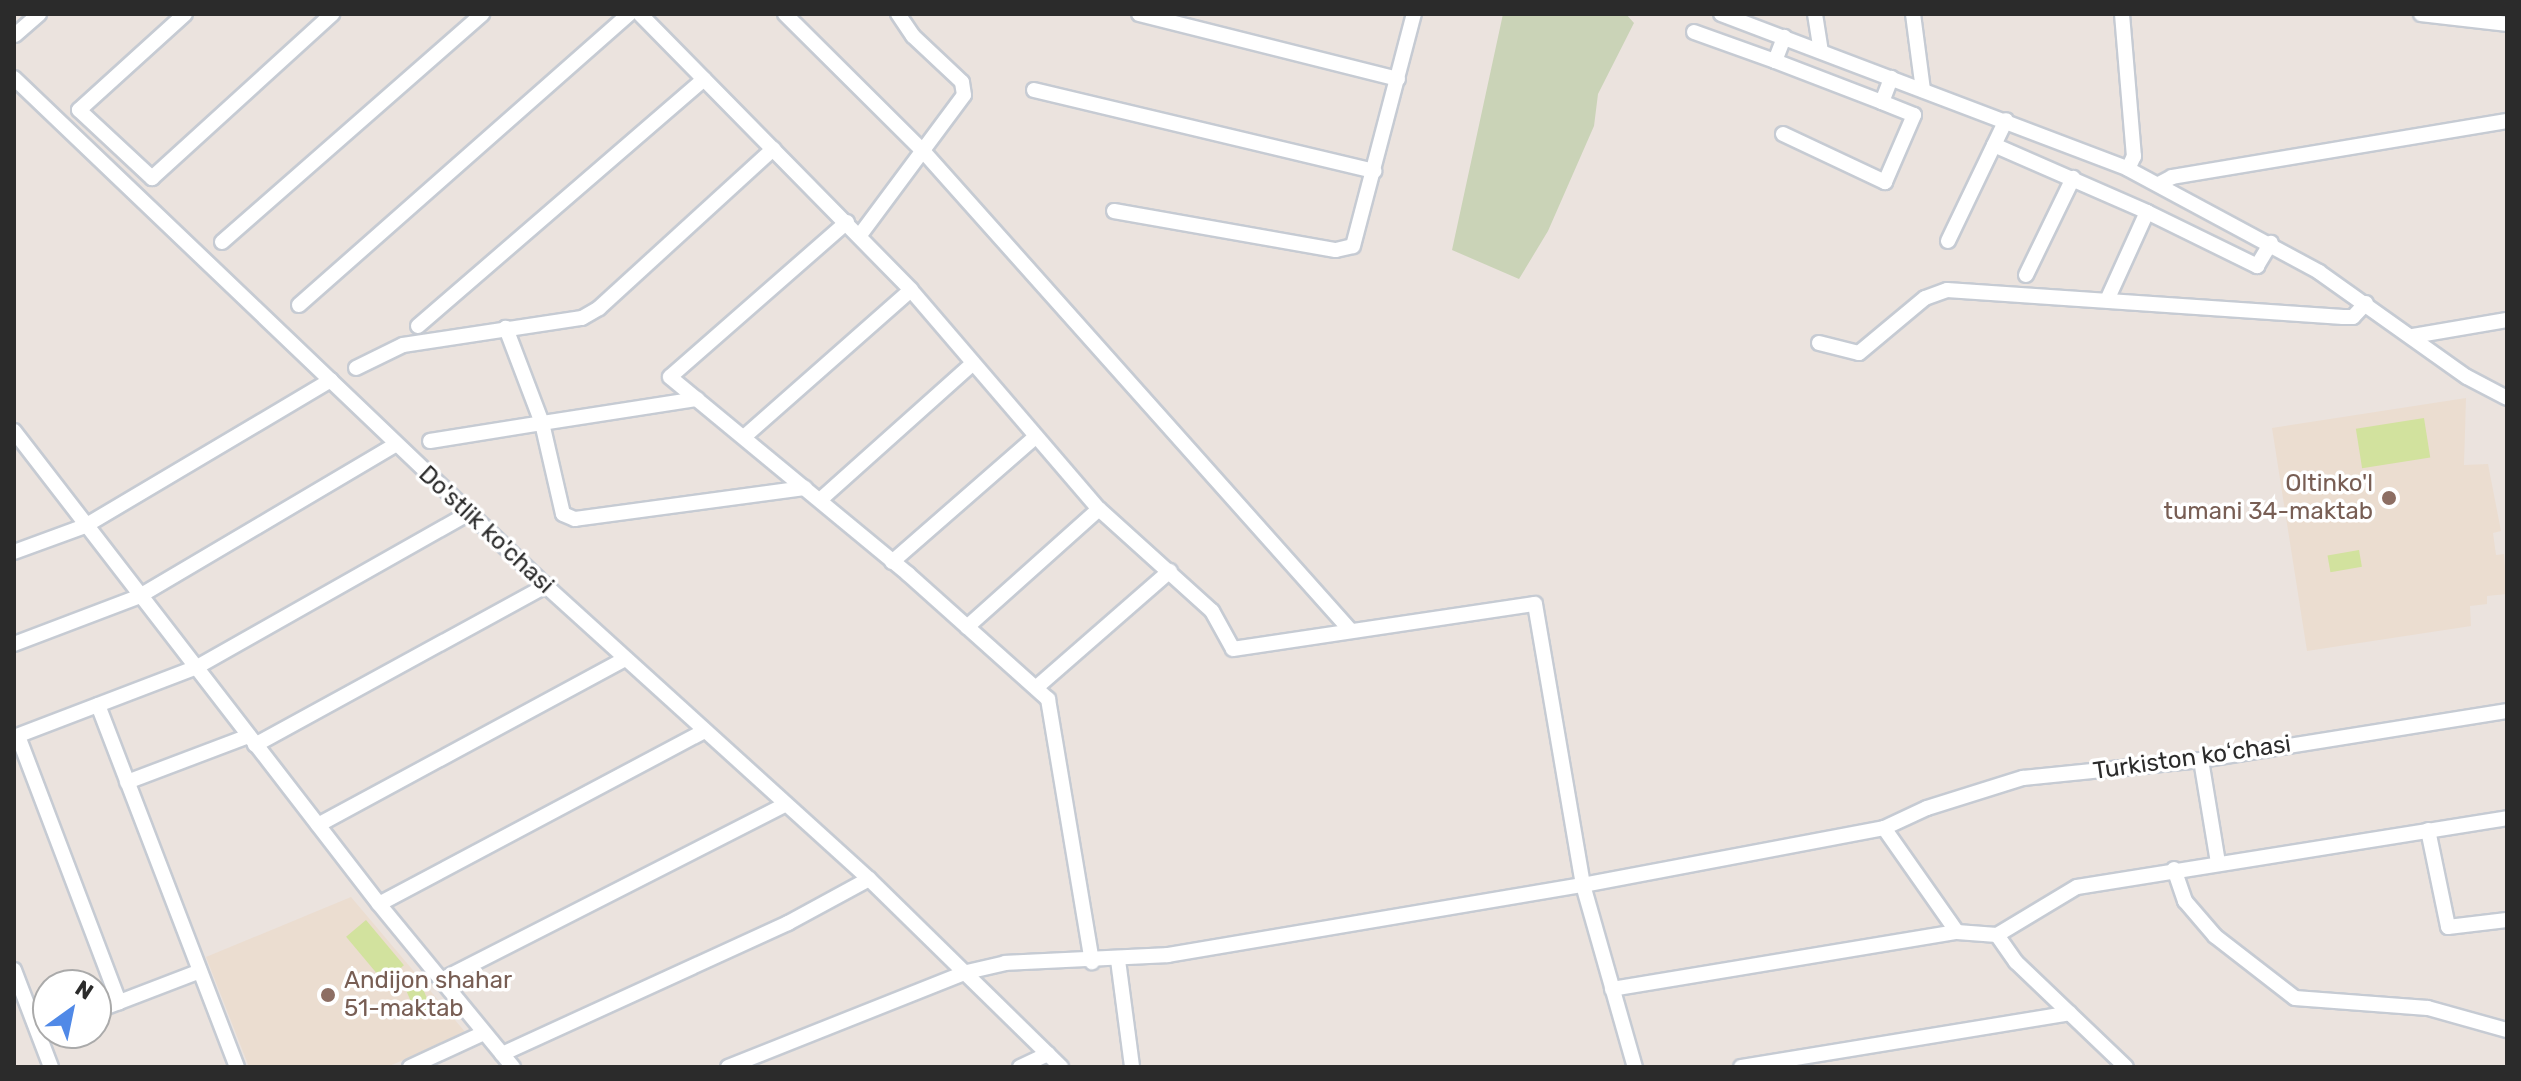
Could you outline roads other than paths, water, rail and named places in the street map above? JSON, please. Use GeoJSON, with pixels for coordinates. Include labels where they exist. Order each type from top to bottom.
{"type":"FeatureCollection","features":[{"type":"Feature","properties":{"kind":"street"},"geometry":{"type":"LineString","coordinates":[[15,35],[39,14]]}},
{"type":"Feature","properties":{"kind":"street"},"geometry":{"type":"LineString","coordinates":[[152,178],[79,110],[185,14]]}},
{"type":"Feature","properties":{"kind":"street"},"geometry":{"type":"LineString","coordinates":[[135,193],[332,14]]}},
{"type":"Feature","properties":{"kind":"street"},"geometry":{"type":"LineString","coordinates":[[222,242],[482,14]]}},
{"type":"Feature","properties":{"kind":"street"},"geometry":{"type":"LineString","coordinates":[[299,305],[629,14]]}},
{"type":"Feature","properties":{"kind":"street"},"geometry":{"type":"LineString","coordinates":[[640,14],[860,235],[1099,509],[1212,611],[1237,651],[1535,604],[1583,885],[1635,1067]]}},
{"type":"Feature","properties":{"kind":"street"},"geometry":{"type":"LineString","coordinates":[[785,14],[923,151],[1351,631]]}},
{"type":"Feature","properties":{"kind":"street"},"geometry":{"type":"LineString","coordinates":[[860,235],[964,95],[962,82],[913,36],[898,14]]}},
{"type":"Feature","properties":{"kind":"street"},"geometry":{"type":"LineString","coordinates":[[1139,14],[1398,79]]}},
{"type":"Feature","properties":{"kind":"street"},"geometry":{"type":"LineString","coordinates":[[1114,211],[1336,250],[1353,246],[1358,237],[1414,14]]}},
{"type":"Feature","properties":{"kind":"street"},"geometry":{"type":"LineString","coordinates":[[1721,14],[2006,120],[2159,184],[2271,243],[2366,303],[2467,377],[2507,398]]}},
{"type":"Feature","properties":{"kind":"street"},"geometry":{"type":"LineString","coordinates":[[1815,14],[1821,51]]}},
{"type":"Feature","properties":{"kind":"street"},"geometry":{"type":"LineString","coordinates":[[1913,14],[1923,90]]}},
{"type":"Feature","properties":{"kind":"street"},"geometry":{"type":"LineString","coordinates":[[2122,14],[2134,156],[2128,169]]}},
{"type":"Feature","properties":{"kind":"street"},"geometry":{"type":"LineString","coordinates":[[2421,14],[2507,24]]}},
{"type":"Feature","properties":{"kind":"street"},"geometry":{"type":"LineString","coordinates":[[1694,32],[1914,115],[1885,182],[1783,134]]}},
{"type":"Feature","properties":{"kind":"street"},"geometry":{"type":"LineString","coordinates":[[1775,61],[1784,37]]}},
{"type":"Feature","properties":{"kind":"street","name":"Do'stlik ko'chasi"},"geometry":{"type":"LineString","coordinates":[[14,78],[331,380],[395,445],[625,659],[869,879],[1061,1067]]}},
{"type":"Feature","properties":{"kind":"street"},"geometry":{"type":"LineString","coordinates":[[1882,102],[1891,78]]}},
{"type":"Feature","properties":{"kind":"street"},"geometry":{"type":"LineString","coordinates":[[418,326],[704,79]]}},
{"type":"Feature","properties":{"kind":"street"},"geometry":{"type":"LineString","coordinates":[[1034,90],[1374,171]]}},
{"type":"Feature","properties":{"kind":"street"},"geometry":{"type":"LineString","coordinates":[[1948,241],[2006,120]]}},
{"type":"Feature","properties":{"kind":"street"},"geometry":{"type":"LineString","coordinates":[[2159,184],[2172,177],[2507,121]]}},
{"type":"Feature","properties":{"kind":"street"},"geometry":{"type":"LineString","coordinates":[[1994,145],[2147,212],[2257,266],[2271,243]]}},
{"type":"Feature","properties":{"kind":"street"},"geometry":{"type":"LineString","coordinates":[[356,368],[403,345],[582,318],[599,308],[773,149]]}},
{"type":"Feature","properties":{"kind":"street"},"geometry":{"type":"LineString","coordinates":[[2026,275],[2073,178]]}},
{"type":"Feature","properties":{"kind":"street"},"geometry":{"type":"LineString","coordinates":[[2107,300],[2147,212]]}},
{"type":"Feature","properties":{"kind":"street"},"geometry":{"type":"LineString","coordinates":[[847,222],[671,373],[673,381],[820,500],[1038,686],[1054,715],[1092,962]]}},
{"type":"Feature","properties":{"kind":"street"},"geometry":{"type":"LineString","coordinates":[[744,437],[911,290]]}},
{"type":"Feature","properties":{"kind":"street"},"geometry":{"type":"LineString","coordinates":[[1819,343],[1859,353],[1925,298],[1947,290],[2343,317],[2353,317],[2366,303]]}},
{"type":"Feature","properties":{"kind":"street"},"geometry":{"type":"LineString","coordinates":[[2413,336],[2507,320]]}},
{"type":"Feature","properties":{"kind":"street"},"geometry":{"type":"LineString","coordinates":[[506,328],[542,423],[563,514],[569,519],[805,488]]}},
{"type":"Feature","properties":{"kind":"street"},"geometry":{"type":"LineString","coordinates":[[820,500],[973,363]]}},
{"type":"Feature","properties":{"kind":"street"},"geometry":{"type":"LineString","coordinates":[[14,552],[85,526],[331,380]]}},
{"type":"Feature","properties":{"kind":"street"},"geometry":{"type":"LineString","coordinates":[[430,441],[697,399]]}},
{"type":"Feature","properties":{"kind":"street"},"geometry":{"type":"LineString","coordinates":[[14,431],[21,453],[85,526],[379,904],[513,1067]]}},
{"type":"Feature","properties":{"kind":"street"},"geometry":{"type":"LineString","coordinates":[[892,562],[1034,438]]}},
{"type":"Feature","properties":{"kind":"street"},"geometry":{"type":"LineString","coordinates":[[14,644],[138,597],[395,445]]}},
{"type":"Feature","properties":{"kind":"street"},"geometry":{"type":"LineString","coordinates":[[967,627],[1099,509]]}},
{"type":"Feature","properties":{"kind":"street"},"geometry":{"type":"LineString","coordinates":[[119,1002],[16,737],[197,667],[469,513]]}},
{"type":"Feature","properties":{"kind":"street"},"geometry":{"type":"LineString","coordinates":[[1038,686],[1170,571]]}},
{"type":"Feature","properties":{"kind":"street"},"geometry":{"type":"LineString","coordinates":[[127,782],[252,740],[546,586]]}},
{"type":"Feature","properties":{"kind":"street"},"geometry":{"type":"LineString","coordinates":[[318,825],[625,659]]}},
{"type":"Feature","properties":{"kind":"street"},"geometry":{"type":"LineString","coordinates":[[98,705],[237,1067]]}},
{"type":"Feature","properties":{"kind":"street","name":"Turkiston koʻchasi"},"geometry":{"type":"LineString","coordinates":[[728,1067],[967,972],[1005,963],[1118,960],[1583,885],[1884,828],[1927,808],[2023,778],[2201,760],[2507,711]]}},
{"type":"Feature","properties":{"kind":"street"},"geometry":{"type":"LineString","coordinates":[[379,904],[704,731]]}},
{"type":"Feature","properties":{"kind":"street"},"geometry":{"type":"LineString","coordinates":[[2201,760],[2218,863]]}},
{"type":"Feature","properties":{"kind":"street"},"geometry":{"type":"LineString","coordinates":[[441,980],[785,805]]}},
{"type":"Feature","properties":{"kind":"street"},"geometry":{"type":"LineString","coordinates":[[1612,989],[1957,932],[1997,935],[2077,887],[2174,869],[2507,818]]}},
{"type":"Feature","properties":{"kind":"street"},"geometry":{"type":"LineString","coordinates":[[1884,828],[1957,932]]}},
{"type":"Feature","properties":{"kind":"street"},"geometry":{"type":"LineString","coordinates":[[2428,830],[2448,927],[2507,920]]}},
{"type":"Feature","properties":{"kind":"street"},"geometry":{"type":"LineString","coordinates":[[2174,869],[2178,889],[2204,924],[2295,998],[2428,1008],[2507,1030]]}},
{"type":"Feature","properties":{"kind":"street"},"geometry":{"type":"LineString","coordinates":[[502,1054],[788,923],[869,879]]}},
{"type":"Feature","properties":{"kind":"street"},"geometry":{"type":"LineString","coordinates":[[1997,935],[2016,962],[2126,1067]]}},
{"type":"Feature","properties":{"kind":"street"},"geometry":{"type":"LineString","coordinates":[[1118,960],[1132,1067]]}},
{"type":"Feature","properties":{"kind":"street"},"geometry":{"type":"LineString","coordinates":[[14,970],[32,1008]]}},
{"type":"Feature","properties":{"kind":"street"},"geometry":{"type":"LineString","coordinates":[[112,1005],[200,971]]}},
{"type":"Feature","properties":{"kind":"street"},"geometry":{"type":"LineString","coordinates":[[1741,1067],[2070,1013]]}},
{"type":"Feature","properties":{"kind":"street"},"geometry":{"type":"LineString","coordinates":[[410,1067],[484,1033]]}},
{"type":"Feature","properties":{"kind":"street"},"geometry":{"type":"LineString","coordinates":[[1020,1067],[1048,1054]]}},
{"type":"Feature","properties":{"kind":"place","name":"Oltinko'l tumani 34-maktab"},"geometry":{"type":"Point","coordinates":[2389,498]}},
{"type":"Feature","properties":{"kind":"place","name":"Andijon shahar 51-maktab"},"geometry":{"type":"Point","coordinates":[328,995]}}]}
